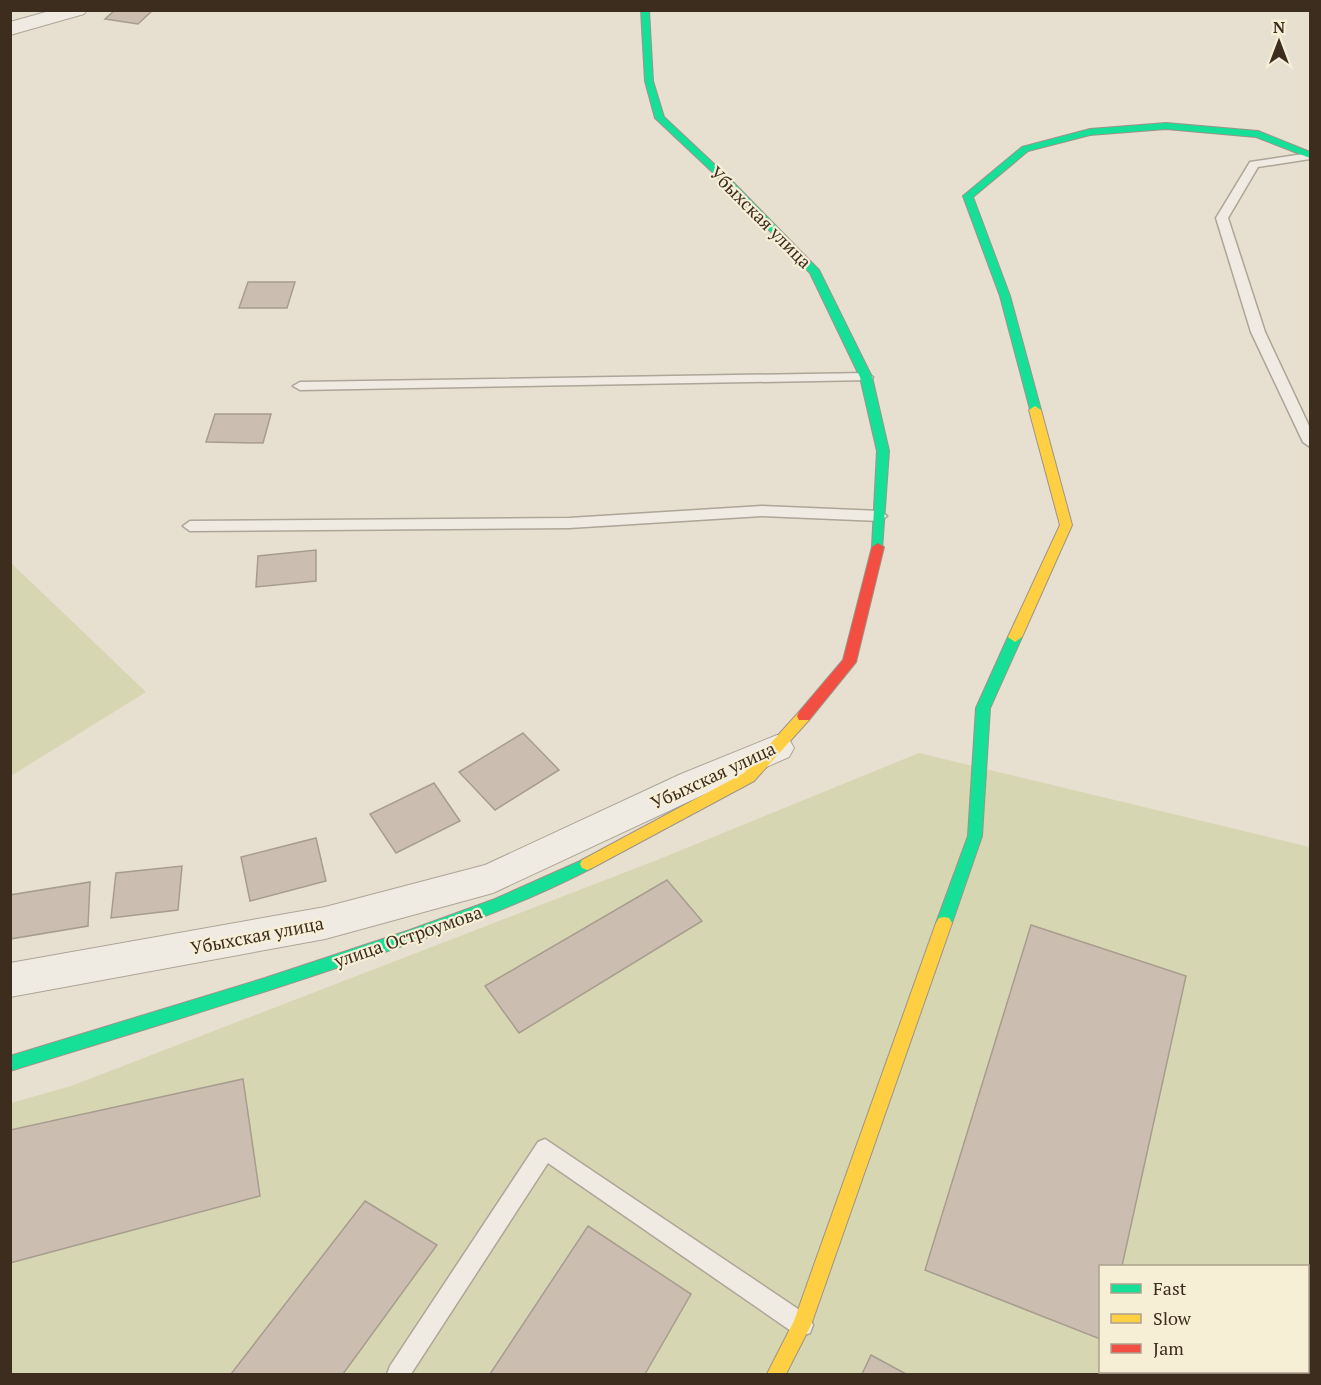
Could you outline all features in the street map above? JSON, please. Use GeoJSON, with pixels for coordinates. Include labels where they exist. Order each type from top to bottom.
{"type":"FeatureCollection","features":[{"type":"Feature","properties":{"kind":"street"},"geometry":{"type":"LineString","coordinates":[[10,30],[77,10]]}},
{"type":"Feature","properties":{"kind":"street","name":"Убыхская улица"},"geometry":{"type":"LineString","coordinates":[[10,981],[325,923],[493,878],[693,784],[777,748],[849,662],[878,550],[883,451],[866,377],[815,272],[660,118],[649,81],[645,10]]}},
{"type":"Feature","properties":{"kind":"street"},"geometry":{"type":"LineString","coordinates":[[776,1374],[802,1325],[975,836],[983,708],[1066,525],[1005,296],[969,196],[1025,149],[1090,132],[1166,126],[1257,134],[1311,156]]}},
{"type":"Feature","properties":{"kind":"street","name":"улица Остроумова"},"geometry":{"type":"LineString","coordinates":[[10,1064],[251,990],[458,921],[560,878],[648,832],[749,777],[777,748]]}},
{"type":"Feature","properties":{"kind":"lane"},"geometry":{"type":"LineString","coordinates":[[1311,156],[1254,164],[1222,218],[1258,332],[1311,442]]}},
{"type":"Feature","properties":{"kind":"lane"},"geometry":{"type":"LineString","coordinates":[[300,386],[866,377]]}},
{"type":"Feature","properties":{"kind":"lane"},"geometry":{"type":"LineString","coordinates":[[190,526],[569,523],[762,511],[880,516]]}},
{"type":"Feature","properties":{"kind":"lane"},"geometry":{"type":"LineString","coordinates":[[398,1374],[545,1149],[802,1325]]}},
{"type":"Feature","properties":{"kind":"green space"},"geometry":{"type":"Polygon","coordinates":[[[10,562],[146,692],[11,776],[10,776],[10,562]]]}},
{"type":"Feature","properties":{"kind":"green space"},"geometry":{"type":"Polygon","coordinates":[[[919,753],[1310,847],[1310,1374],[11,1374],[11,1103],[71,1086],[657,860],[919,753]]]}},
{"type":"Feature","properties":{"kind":"building"},"geometry":{"type":"Polygon","coordinates":[[[115,10],[153,10],[138,24],[105,19],[115,10]]]}},
{"type":"Feature","properties":{"kind":"building"},"geometry":{"type":"Polygon","coordinates":[[[248,282],[295,282],[287,308],[239,308],[248,282]]]}},
{"type":"Feature","properties":{"kind":"building"},"geometry":{"type":"Polygon","coordinates":[[[215,414],[271,414],[263,443],[206,442],[215,414]]]}},
{"type":"Feature","properties":{"kind":"building"},"geometry":{"type":"Polygon","coordinates":[[[316,550],[316,581],[256,587],[258,556],[316,550]]]}},
{"type":"Feature","properties":{"kind":"building"},"geometry":{"type":"Polygon","coordinates":[[[523,733],[559,770],[495,810],[459,772],[523,733]]]}},
{"type":"Feature","properties":{"kind":"building"},"geometry":{"type":"Polygon","coordinates":[[[434,783],[460,821],[396,853],[370,814],[434,783]]]}},
{"type":"Feature","properties":{"kind":"building"},"geometry":{"type":"Polygon","coordinates":[[[316,838],[326,881],[250,901],[241,857],[316,838]]]}},
{"type":"Feature","properties":{"kind":"building"},"geometry":{"type":"Polygon","coordinates":[[[182,866],[178,910],[111,918],[116,873],[182,866]]]}},
{"type":"Feature","properties":{"kind":"building"},"geometry":{"type":"Polygon","coordinates":[[[667,880],[702,921],[519,1033],[485,986],[667,880]]]}},
{"type":"Feature","properties":{"kind":"building"},"geometry":{"type":"Polygon","coordinates":[[[90,882],[88,926],[10,939],[10,895],[90,882]]]}},
{"type":"Feature","properties":{"kind":"building"},"geometry":{"type":"Polygon","coordinates":[[[1031,925],[1186,976],[1122,1265],[1099,1265],[1099,1339],[925,1270],[1031,925]]]}},
{"type":"Feature","properties":{"kind":"building"},"geometry":{"type":"Polygon","coordinates":[[[243,1079],[260,1196],[10,1263],[10,1130],[243,1079]]]}},
{"type":"Feature","properties":{"kind":"building"},"geometry":{"type":"Polygon","coordinates":[[[365,1201],[437,1245],[343,1374],[231,1374],[365,1201]]]}},
{"type":"Feature","properties":{"kind":"building"},"geometry":{"type":"Polygon","coordinates":[[[588,1226],[691,1294],[645,1374],[490,1374],[588,1226]]]}},
{"type":"Feature","properties":{"kind":"building"},"geometry":{"type":"Polygon","coordinates":[[[871,1355],[906,1374],[862,1374],[871,1355]]]}},
{"type":"Feature","properties":{"kind":"traffic: fast"},"geometry":{"type":"LineString","coordinates":[[645,10],[649,81],[660,118],[726,180],[815,272],[866,377],[883,451],[878,547]]}},
{"type":"Feature","properties":{"kind":"traffic: fast"},"geometry":{"type":"LineString","coordinates":[[1035,410],[1005,296],[968,196],[1025,149],[1090,132],[1166,126],[1258,134],[1310,155]]}},
{"type":"Feature","properties":{"kind":"traffic: fast"},"geometry":{"type":"LineString","coordinates":[[944,923],[975,836],[983,708],[1015,637]]}},
{"type":"Feature","properties":{"kind":"traffic: fast"},"geometry":{"type":"LineString","coordinates":[[10,1064],[265,985],[410,937],[530,892],[587,864]]}},
{"type":"Feature","properties":{"kind":"traffic: slow"},"geometry":{"type":"LineString","coordinates":[[1015,637],[1066,525],[1035,410]]}},
{"type":"Feature","properties":{"kind":"traffic: slow"},"geometry":{"type":"LineString","coordinates":[[587,864],[749,777],[804,716]]}},
{"type":"Feature","properties":{"kind":"traffic: slow"},"geometry":{"type":"LineString","coordinates":[[776,1374],[802,1325],[944,923]]}},
{"type":"Feature","properties":{"kind":"traffic: jam"},"geometry":{"type":"LineString","coordinates":[[804,716],[849,662],[878,547]]}}]}
